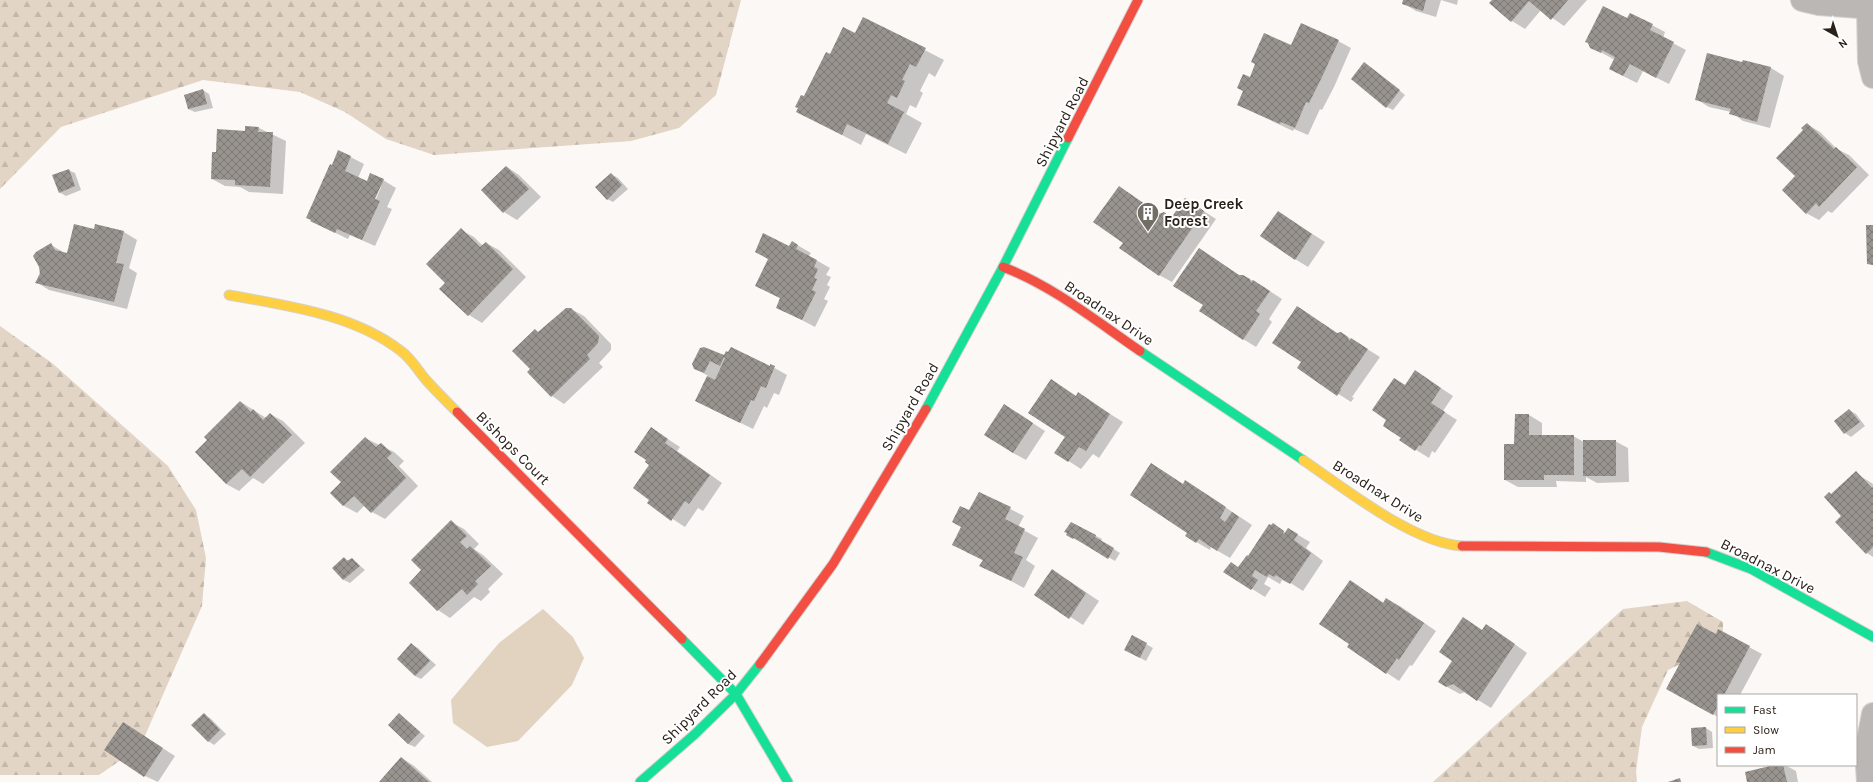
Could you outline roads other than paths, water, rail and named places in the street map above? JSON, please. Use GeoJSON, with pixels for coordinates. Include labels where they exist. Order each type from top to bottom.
{"type":"FeatureCollection","features":[{"type":"Feature","properties":{"kind":"street","name":"Shipyard Road"},"geometry":{"type":"LineString","coordinates":[[640,782],[695,734],[736,694],[775,644],[833,564],[922,418],[1003,267],[1138,0]]}},
{"type":"Feature","properties":{"kind":"street"},"geometry":{"type":"LineString","coordinates":[[1802,0],[1819,4],[1870,8],[1869,61],[1873,77]]}},
{"type":"Feature","properties":{"kind":"street","name":"Broadnax Drive"},"geometry":{"type":"LineString","coordinates":[[1003,267],[1021,274],[1054,293],[1384,515],[1427,537],[1453,545],[1488,547],[1659,547],[1709,552],[1751,570],[1873,638]]}},
{"type":"Feature","properties":{"kind":"street","name":"Bishops Court"},"geometry":{"type":"LineString","coordinates":[[228,295],[334,317],[370,331],[402,352],[427,380],[736,694],[788,782]]}},
{"type":"Feature","properties":{"kind":"street"},"geometry":{"type":"LineString","coordinates":[[1868,782],[1866,750],[1873,714]]}},
{"type":"Feature","properties":{"kind":"place","name":"Deep Creek Forest"},"geometry":{"type":"Point","coordinates":[1148,232]}}]}
